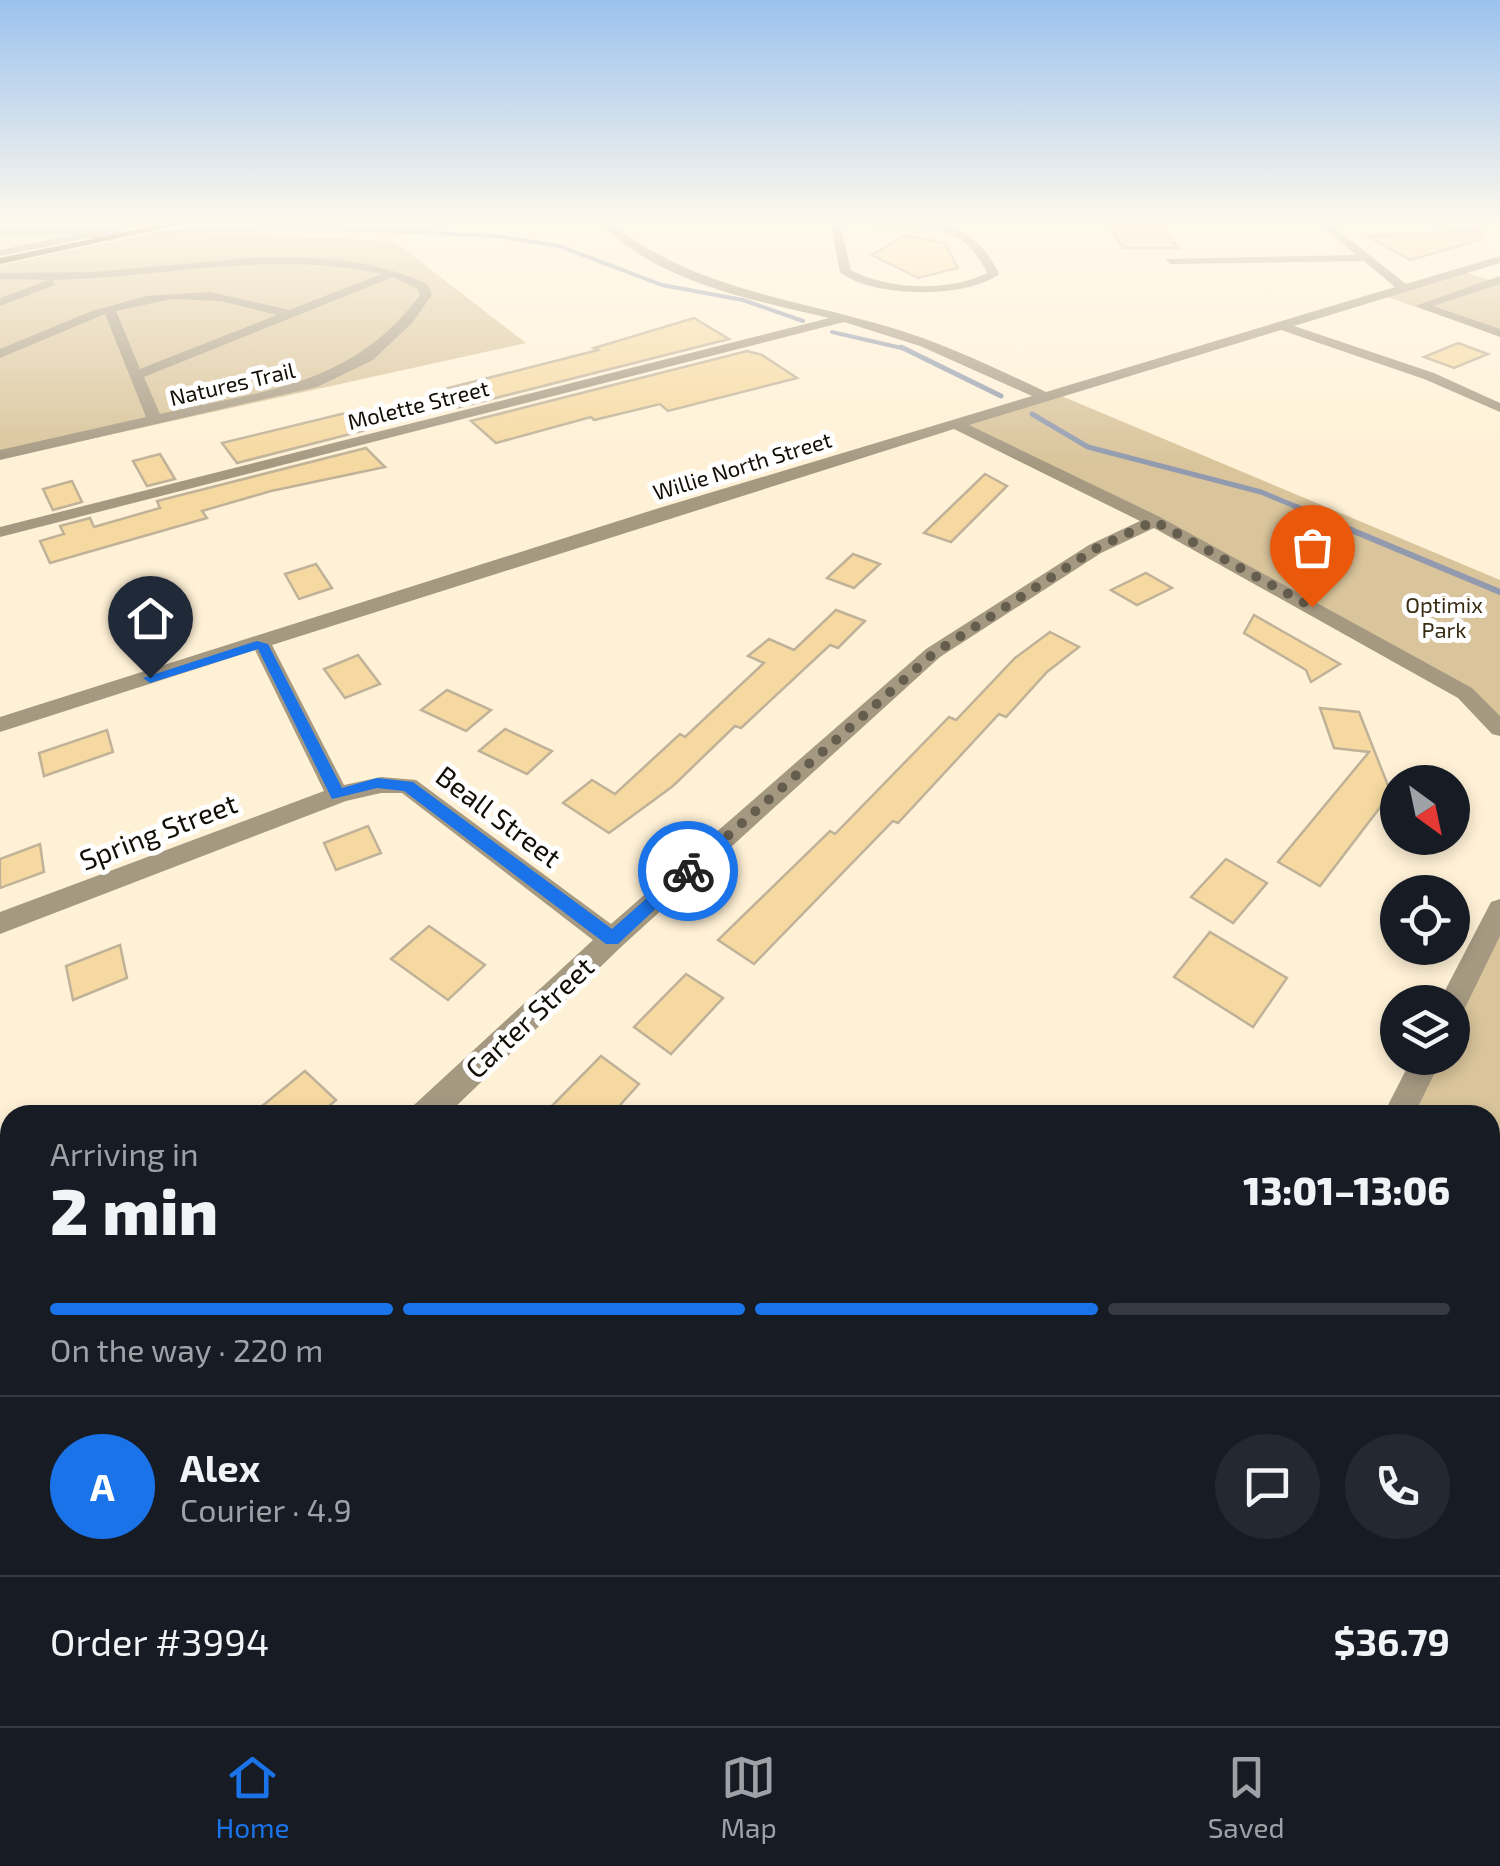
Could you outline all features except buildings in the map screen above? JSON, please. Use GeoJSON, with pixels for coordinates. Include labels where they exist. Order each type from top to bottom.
{"type":"FeatureCollection","features":[{"type":"Feature","properties":{"kind":"street"},"geometry":{"type":"LineString","coordinates":[[0,354],[109,309],[140,304]]}},
{"type":"Feature","properties":{"kind":"street"},"geometry":{"type":"LineString","coordinates":[[247,304],[289,314]]}},
{"type":"Feature","properties":{"kind":"street"},"geometry":{"type":"LineString","coordinates":[[134,376],[316,304]]}},
{"type":"Feature","properties":{"kind":"street","name":"Natures Trail"},"geometry":{"type":"LineString","coordinates":[[0,455],[312,384],[368,357],[420,304]]}},
{"type":"Feature","properties":{"kind":"street"},"geometry":{"type":"LineString","coordinates":[[795,304],[928,344],[1046,398]]}},
{"type":"Feature","properties":{"kind":"street","name":"Willie North Street"},"geometry":{"type":"LineString","coordinates":[[0,724],[262,644],[662,513],[1352,304]]}},
{"type":"Feature","properties":{"kind":"street"},"geometry":{"type":"LineString","coordinates":[[1410,304],[1500,334]]}},
{"type":"Feature","properties":{"kind":"street"},"geometry":{"type":"LineString","coordinates":[[1421,306],[1428,304]]}},
{"type":"Feature","properties":{"kind":"street"},"geometry":{"type":"LineString","coordinates":[[109,309],[155,421]]}},
{"type":"Feature","properties":{"kind":"street","name":"Molette Street"},"geometry":{"type":"LineString","coordinates":[[0,532],[846,318]]}},
{"type":"Feature","properties":{"kind":"street"},"geometry":{"type":"LineString","coordinates":[[1280,325],[1429,376],[1500,408]]}},
{"type":"Feature","properties":{"kind":"street"},"geometry":{"type":"LineString","coordinates":[[955,424],[1154,521],[1465,693],[1500,729]]}},
{"type":"Feature","properties":{"kind":"street","name":"Carter Street"},"geometry":{"type":"LineString","coordinates":[[437,1105],[612,939],[933,654],[1095,549],[1154,521]]}},
{"type":"Feature","properties":{"kind":"street"},"geometry":{"type":"LineString","coordinates":[[262,644],[338,795]]}},
{"type":"Feature","properties":{"kind":"street","name":"Beall Street"},"geometry":{"type":"LineString","coordinates":[[338,795],[377,783],[408,786],[612,939]]}},
{"type":"Feature","properties":{"kind":"street","name":"Spring Street"},"geometry":{"type":"LineString","coordinates":[[0,923],[338,795]]}},
{"type":"Feature","properties":{"kind":"street"},"geometry":{"type":"LineString","coordinates":[[1462,985],[1500,909]]}},
{"type":"Feature","properties":{"kind":"street"},"geometry":{"type":"LineString","coordinates":[[1403,1105],[1418,1075]]}},
{"type":"Feature","properties":{"kind":"green space"},"geometry":{"type":"Polygon","coordinates":[[[0,304],[475,304],[526,343],[0,459],[0,304]]]}},
{"type":"Feature","properties":{"kind":"green space"},"geometry":{"type":"Polygon","coordinates":[[[1406,304],[1500,304],[1500,336],[1406,304]]]}},
{"type":"Feature","properties":{"kind":"green space","name":"Optimix Park"},"geometry":{"type":"Polygon","coordinates":[[[1059,395],[1500,580],[1500,729],[1465,693],[1375,641],[955,424],[1059,395]]]}},
{"type":"Feature","properties":{"kind":"green space"},"geometry":{"type":"Polygon","coordinates":[[[1500,909],[1500,1105],[1403,1105],[1418,1075],[1470,1075],[1470,985],[1463,985],[1500,909]]]}},
{"type":"Feature","properties":{"kind":"waterway"},"geometry":{"type":"LineString","coordinates":[[753,304],[803,321]]}},
{"type":"Feature","properties":{"kind":"waterway"},"geometry":{"type":"LineString","coordinates":[[832,332],[904,349]]}},
{"type":"Feature","properties":{"kind":"waterway"},"geometry":{"type":"LineString","coordinates":[[904,349],[1001,396]]}},
{"type":"Feature","properties":{"kind":"waterway"},"geometry":{"type":"LineString","coordinates":[[1032,414],[1088,447],[1261,492],[1302,509]]}},
{"type":"Feature","properties":{"kind":"waterway"},"geometry":{"type":"LineString","coordinates":[[1296,507],[1500,592]]}},
{"type":"Feature","properties":{"kind":"way so far"},"geometry":{"type":"LineString","coordinates":[[688,871],[933,654],[1095,549],[1154,521],[1312,607]]}},
{"type":"Feature","properties":{"kind":"route"},"geometry":{"type":"LineString","coordinates":[[150,678],[262,644],[338,795],[377,783],[408,786],[612,939],[688,871]]}}]}
